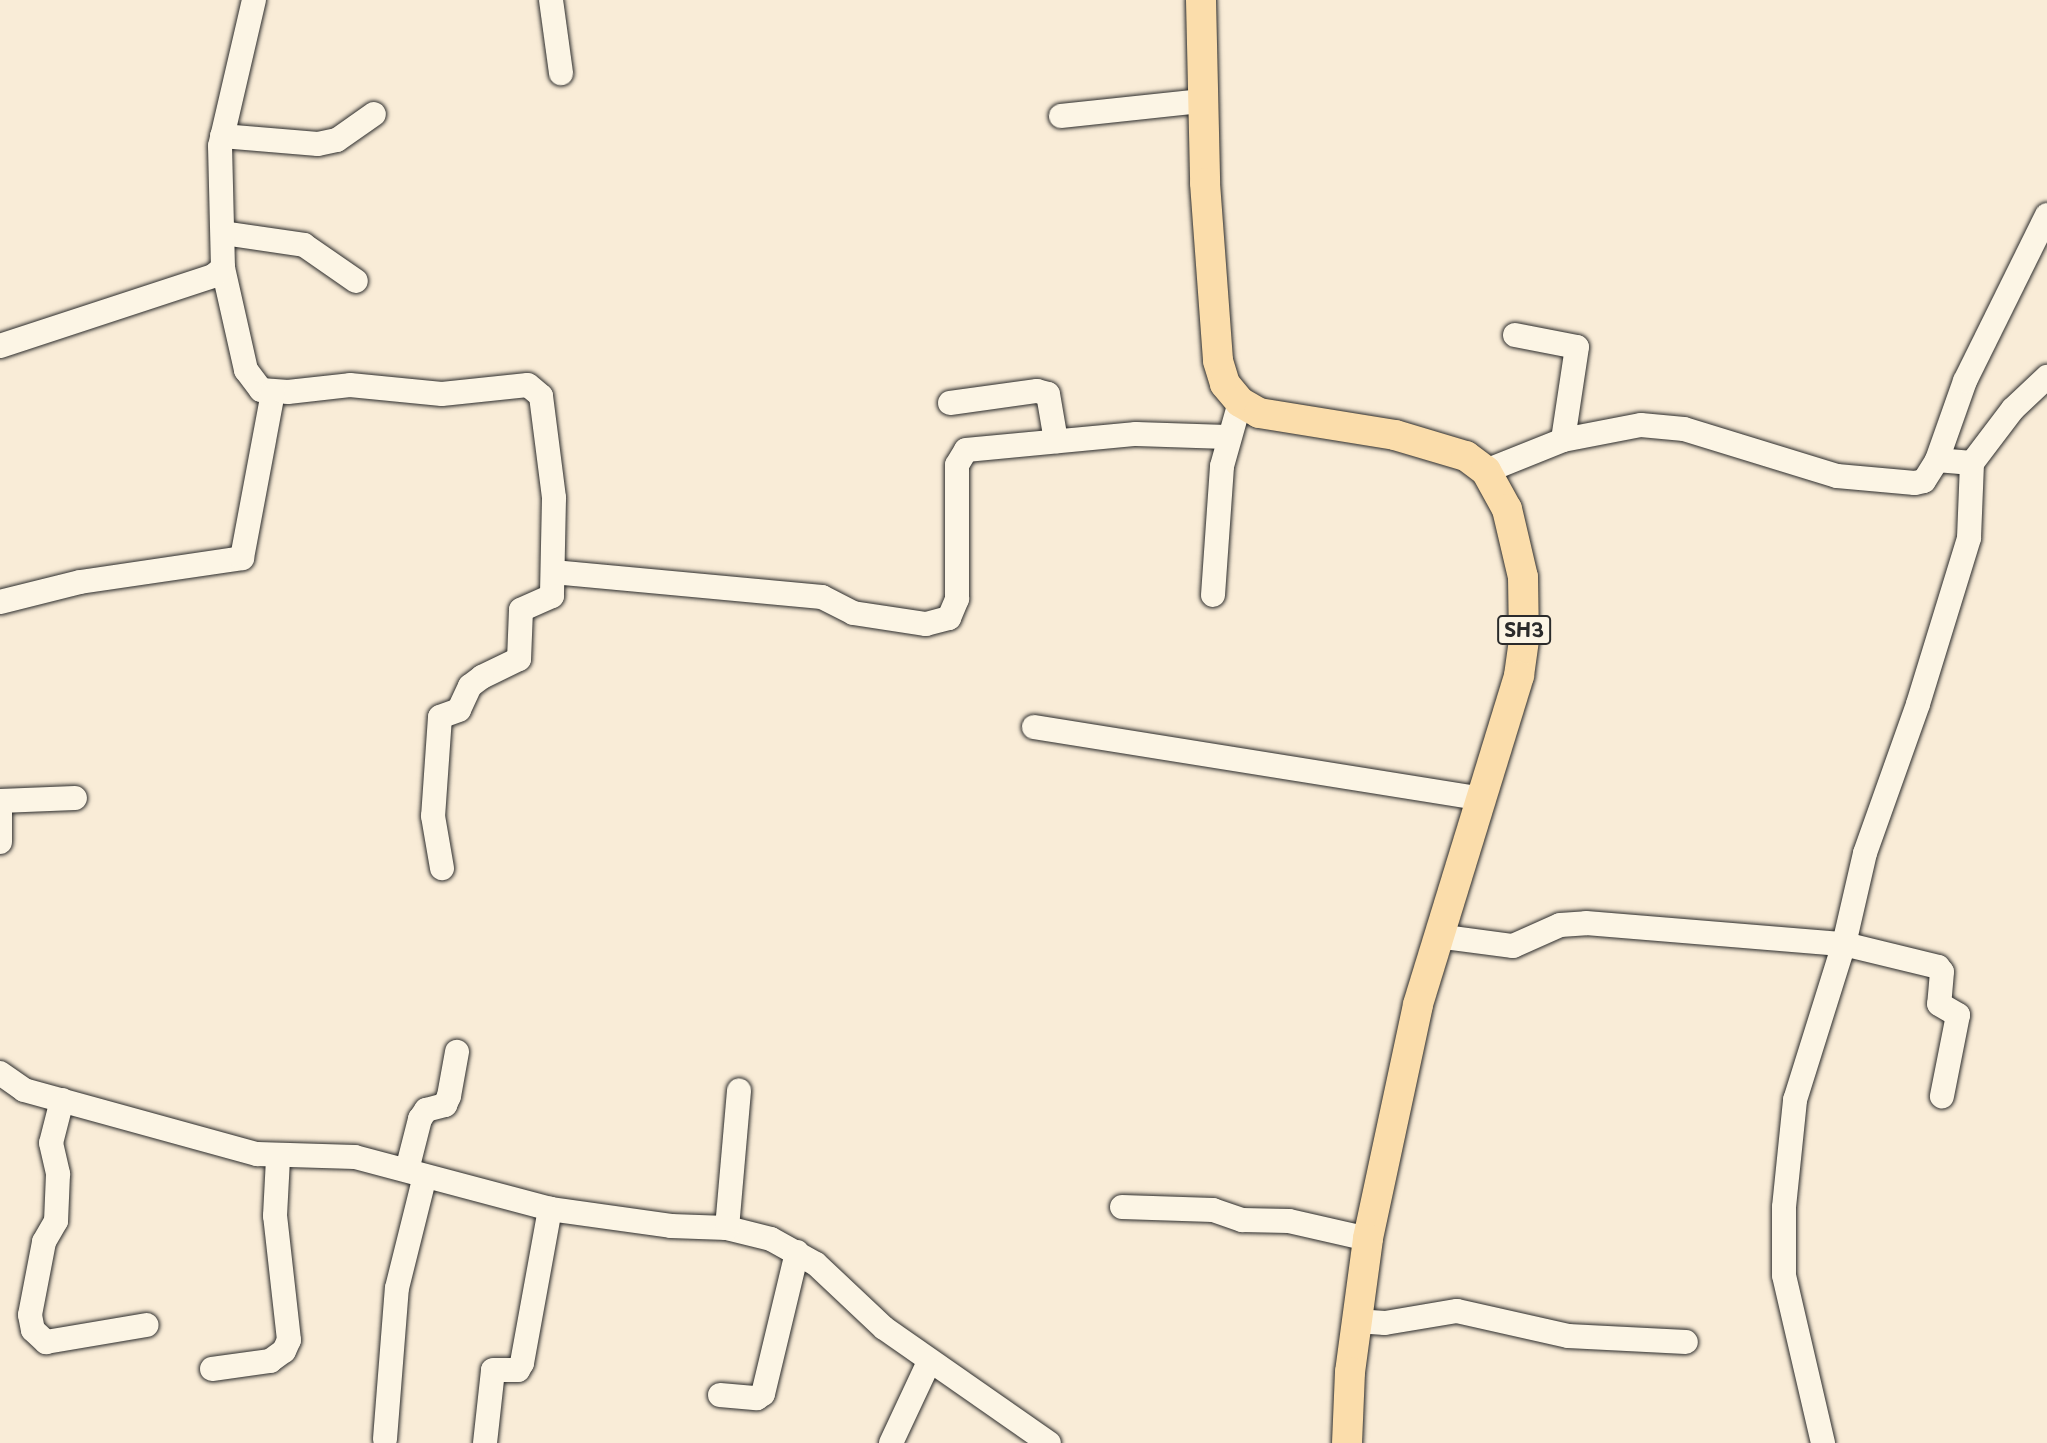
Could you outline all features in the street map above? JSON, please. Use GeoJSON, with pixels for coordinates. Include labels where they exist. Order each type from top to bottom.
{"type":"FeatureCollection","features":[{"type":"Feature","properties":{"kind":"main road"},"geometry":{"type":"LineString","coordinates":[[1200,0],[1202,101],[1218,361],[1225,384],[1240,402],[1285,419],[1437,445],[1466,456],[1486,471]]}},
{"type":"Feature","properties":{"kind":"main road","name":"SH3"},"geometry":{"type":"LineString","coordinates":[[1347,1443],[1356,1321],[1368,1239],[1437,936],[1519,676],[1525,611],[1517,537],[1486,471]]}},
{"type":"Feature","properties":{"kind":"street"},"geometry":{"type":"LineString","coordinates":[[254,0],[222,135],[218,184],[223,268],[246,370],[261,390],[273,392],[350,385],[442,394],[528,385],[537,388],[554,498],[554,572],[550,599],[521,610],[519,659],[482,677],[470,686],[459,710],[440,717],[433,816],[442,867]]}},
{"type":"Feature","properties":{"kind":"street"},"geometry":{"type":"LineString","coordinates":[[551,0],[561,73]]}},
{"type":"Feature","properties":{"kind":"street"},"geometry":{"type":"LineString","coordinates":[[1061,116],[1202,101]]}},
{"type":"Feature","properties":{"kind":"street"},"geometry":{"type":"LineString","coordinates":[[222,135],[318,144],[337,140],[374,114]]}},
{"type":"Feature","properties":{"kind":"street"},"geometry":{"type":"LineString","coordinates":[[1486,471],[1563,440],[1623,426],[1662,426],[1837,476],[1915,483],[1924,481],[1937,460],[1965,381],[2047,215]]}},
{"type":"Feature","properties":{"kind":"street"},"geometry":{"type":"LineString","coordinates":[[223,233],[304,245],[356,281]]}},
{"type":"Feature","properties":{"kind":"street"},"geometry":{"type":"LineString","coordinates":[[0,346],[212,276],[223,268]]}},
{"type":"Feature","properties":{"kind":"street"},"geometry":{"type":"LineString","coordinates":[[1515,335],[1577,347],[1563,440]]}},
{"type":"Feature","properties":{"kind":"street"},"geometry":{"type":"LineString","coordinates":[[1823,1443],[1787,1297],[1784,1206],[1796,1100],[1844,944],[1865,853],[1918,705],[1969,538],[1972,463],[2013,410],[2047,377]]}},
{"type":"Feature","properties":{"kind":"street"},"geometry":{"type":"LineString","coordinates":[[950,403],[1037,391],[1048,394],[1056,441]]}},
{"type":"Feature","properties":{"kind":"street"},"geometry":{"type":"LineString","coordinates":[[0,601],[80,582],[242,558],[273,392]]}},
{"type":"Feature","properties":{"kind":"street"},"geometry":{"type":"LineString","coordinates":[[1213,595],[1227,437],[1240,402]]}},
{"type":"Feature","properties":{"kind":"street"},"geometry":{"type":"LineString","coordinates":[[554,572],[822,597],[853,613],[926,624],[953,613],[957,599],[957,465],[961,455],[967,450],[1178,432],[1227,437]]}},
{"type":"Feature","properties":{"kind":"street"},"geometry":{"type":"LineString","coordinates":[[1937,460],[1972,463]]}},
{"type":"Feature","properties":{"kind":"street"},"geometry":{"type":"LineString","coordinates":[[1034,727],[1479,798]]}},
{"type":"Feature","properties":{"kind":"street"},"geometry":{"type":"LineString","coordinates":[[0,801],[75,798]]}},
{"type":"Feature","properties":{"kind":"street"},"geometry":{"type":"LineString","coordinates":[[0,810],[0,842]]}},
{"type":"Feature","properties":{"kind":"street"},"geometry":{"type":"LineString","coordinates":[[1437,936],[1513,946],[1570,922],[1844,944],[1941,968],[1939,1004],[1954,1009],[1958,1015],[1942,1096]]}},
{"type":"Feature","properties":{"kind":"street"},"geometry":{"type":"LineString","coordinates":[[385,1439],[397,1288],[416,1173],[420,1119],[426,1110],[445,1105],[457,1052]]}},
{"type":"Feature","properties":{"kind":"street"},"geometry":{"type":"LineString","coordinates":[[0,1073],[24,1090],[278,1158],[340,1155],[550,1209],[671,1226],[727,1228],[771,1239],[797,1252],[929,1362],[1049,1443]]}},
{"type":"Feature","properties":{"kind":"street"},"geometry":{"type":"LineString","coordinates":[[0,1099],[24,1090]]}},
{"type":"Feature","properties":{"kind":"street"},"geometry":{"type":"LineString","coordinates":[[727,1228],[739,1091]]}},
{"type":"Feature","properties":{"kind":"street"},"geometry":{"type":"LineString","coordinates":[[62,1100],[51,1143],[58,1174],[56,1222],[44,1242],[30,1315],[33,1331],[46,1342],[147,1325]]}},
{"type":"Feature","properties":{"kind":"street"},"geometry":{"type":"LineString","coordinates":[[212,1369],[270,1361],[284,1352],[289,1340],[275,1216],[278,1158]]}},
{"type":"Feature","properties":{"kind":"street"},"geometry":{"type":"LineString","coordinates":[[1122,1207],[1213,1210],[1242,1220],[1289,1221],[1368,1239]]}},
{"type":"Feature","properties":{"kind":"street"},"geometry":{"type":"LineString","coordinates":[[485,1443],[493,1370],[518,1370],[522,1363],[550,1209]]}},
{"type":"Feature","properties":{"kind":"street"},"geometry":{"type":"LineString","coordinates":[[720,1395],[757,1398],[763,1394],[797,1252]]}},
{"type":"Feature","properties":{"kind":"street"},"geometry":{"type":"LineString","coordinates":[[1356,1321],[1385,1323],[1457,1311],[1568,1336],[1686,1342]]}},
{"type":"Feature","properties":{"kind":"street"},"geometry":{"type":"LineString","coordinates":[[891,1443],[929,1362]]}}]}
